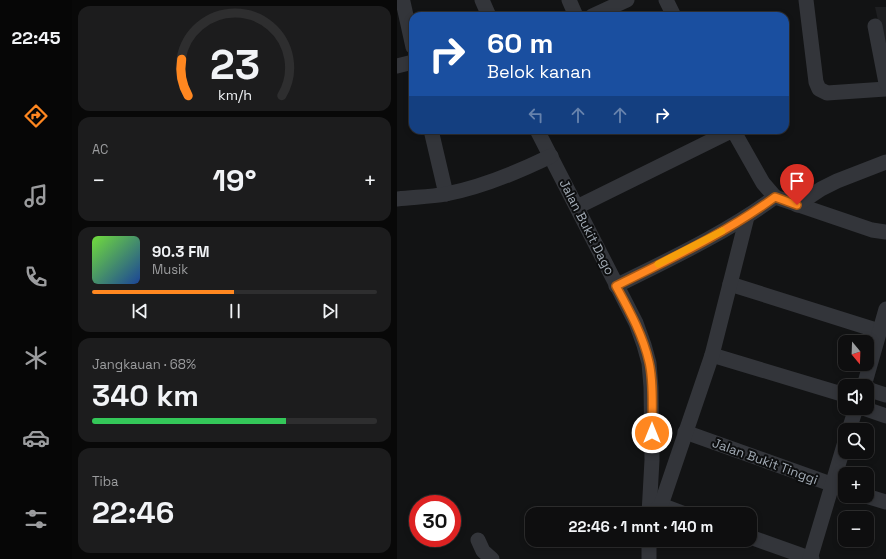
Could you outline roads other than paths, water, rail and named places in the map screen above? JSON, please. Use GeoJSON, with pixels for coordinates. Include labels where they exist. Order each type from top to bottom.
{"type":"FeatureCollection","features":[{"type":"Feature","properties":{"kind":"street"},"geometry":{"type":"LineString","coordinates":[[401,0],[403,2],[409,29]]}},
{"type":"Feature","properties":{"kind":"street"},"geometry":{"type":"LineString","coordinates":[[482,0],[487,12]]}},
{"type":"Feature","properties":{"kind":"street"},"geometry":{"type":"LineString","coordinates":[[569,0],[574,12]]}},
{"type":"Feature","properties":{"kind":"street"},"geometry":{"type":"LineString","coordinates":[[601,12],[627,0]]}},
{"type":"Feature","properties":{"kind":"street"},"geometry":{"type":"LineString","coordinates":[[666,0],[672,12]]}},
{"type":"Feature","properties":{"kind":"street"},"geometry":{"type":"LineString","coordinates":[[806,0],[816,82],[819,89],[827,93],[886,89]]}},
{"type":"Feature","properties":{"kind":"street"},"geometry":{"type":"LineString","coordinates":[[875,26],[886,83]]}},
{"type":"Feature","properties":{"kind":"street"},"geometry":{"type":"LineString","coordinates":[[397,66],[409,63]]}},
{"type":"Feature","properties":{"kind":"street"},"geometry":{"type":"LineString","coordinates":[[432,134],[446,194]]}},
{"type":"Feature","properties":{"kind":"street","name":"Jalan Bukit Dago"},"geometry":{"type":"LineString","coordinates":[[541,134],[616,286],[636,323],[644,345],[649,363],[652,420],[653,507]]}},
{"type":"Feature","properties":{"kind":"street"},"geometry":{"type":"LineString","coordinates":[[577,207],[725,134]]}},
{"type":"Feature","properties":{"kind":"street"},"geometry":{"type":"LineString","coordinates":[[735,134],[763,183],[775,197],[871,230],[886,232]]}},
{"type":"Feature","properties":{"kind":"street"},"geometry":{"type":"LineString","coordinates":[[397,199],[446,194],[477,186],[498,180],[551,156]]}},
{"type":"Feature","properties":{"kind":"street"},"geometry":{"type":"LineString","coordinates":[[797,205],[821,189],[837,181],[886,162]]}},
{"type":"Feature","properties":{"kind":"street"},"geometry":{"type":"LineString","coordinates":[[616,286],[747,217],[775,197]]}},
{"type":"Feature","properties":{"kind":"street"},"geometry":{"type":"LineString","coordinates":[[655,507],[685,432],[712,355],[747,217]]}},
{"type":"Feature","properties":{"kind":"street"},"geometry":{"type":"LineString","coordinates":[[730,284],[879,331]]}},
{"type":"Feature","properties":{"kind":"street"},"geometry":{"type":"LineString","coordinates":[[866,379],[886,309]]}},
{"type":"Feature","properties":{"kind":"street"},"geometry":{"type":"LineString","coordinates":[[712,355],[838,393]]}},
{"type":"Feature","properties":{"kind":"street"},"geometry":{"type":"LineString","coordinates":[[874,391],[886,394]]}},
{"type":"Feature","properties":{"kind":"street"},"geometry":{"type":"LineString","coordinates":[[874,412],[886,416]]}},
{"type":"Feature","properties":{"kind":"street","name":"Jalan Bukit Tinggi"},"geometry":{"type":"LineString","coordinates":[[685,432],[838,487]]}},
{"type":"Feature","properties":{"kind":"street"},"geometry":{"type":"LineString","coordinates":[[757,540],[811,559],[838,487]]}},
{"type":"Feature","properties":{"kind":"street"},"geometry":{"type":"LineString","coordinates":[[874,498],[886,502]]}},
{"type":"Feature","properties":{"kind":"street"},"geometry":{"type":"LineString","coordinates":[[478,540],[483,551],[492,559]]}},
{"type":"Feature","properties":{"kind":"street"},"geometry":{"type":"LineString","coordinates":[[649,547],[649,559]]}}]}
